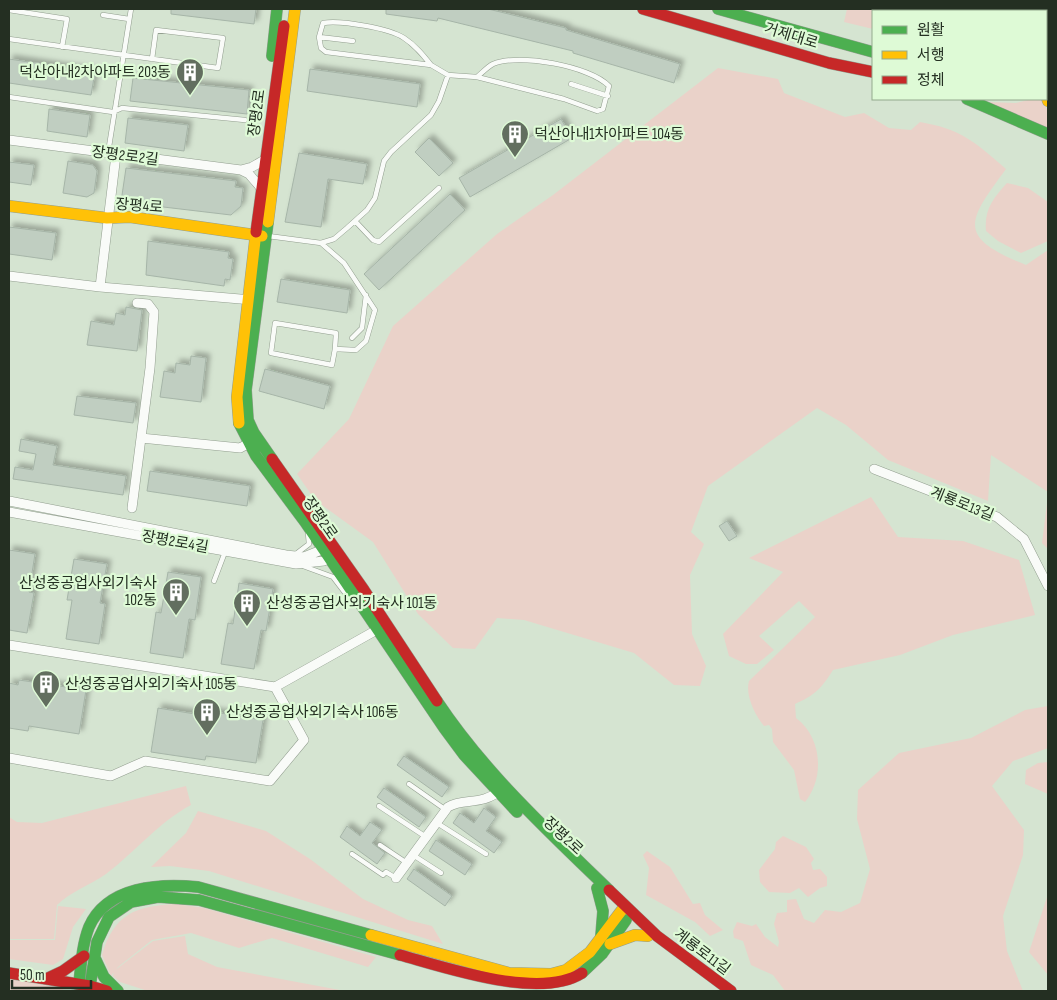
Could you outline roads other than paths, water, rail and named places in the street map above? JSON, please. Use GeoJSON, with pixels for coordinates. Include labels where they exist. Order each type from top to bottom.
{"type":"FeatureCollection","features":[{"type":"Feature","properties":{"kind":"main road"},"geometry":{"type":"LineString","coordinates":[[277,9],[268,99],[278,108],[289,105],[300,9]]}},
{"type":"Feature","properties":{"kind":"main road","name":"장평2로"},"geometry":{"type":"LineString","coordinates":[[261,236],[262,188],[266,159],[278,108],[287,9]]}},
{"type":"Feature","properties":{"kind":"main road","name":"장평2로"},"geometry":{"type":"LineString","coordinates":[[295,9],[278,108],[252,300],[246,398],[248,420],[253,441],[305,522],[331,551],[358,601],[382,627]]}},
{"type":"Feature","properties":{"kind":"main road","name":"거제대로"},"geometry":{"type":"LineString","coordinates":[[643,9],[829,63],[872,72]]}},
{"type":"Feature","properties":{"kind":"main road","name":"거제대로"},"geometry":{"type":"LineString","coordinates":[[718,9],[872,52]]}},
{"type":"Feature","properties":{"kind":"main road"},"geometry":{"type":"LineString","coordinates":[[969,100],[1048,134]]}},
{"type":"Feature","properties":{"kind":"main road","name":"장평4로"},"geometry":{"type":"LineString","coordinates":[[9,206],[107,218],[130,217],[261,236]]}},
{"type":"Feature","properties":{"kind":"main road","name":"장평2로"},"geometry":{"type":"LineString","coordinates":[[253,441],[382,627],[502,789],[597,888],[626,912]]}},
{"type":"Feature","properties":{"kind":"main road","name":"장평2로"},"geometry":{"type":"LineString","coordinates":[[502,789],[551,835],[653,938]]}},
{"type":"Feature","properties":{"kind":"main road"},"geometry":{"type":"LineString","coordinates":[[84,985],[89,957],[90,926],[97,914],[112,902],[134,891],[176,884],[198,887],[509,973],[527,976],[556,974],[568,970],[606,942],[626,912]]}},
{"type":"Feature","properties":{"kind":"main road"},"geometry":{"type":"LineString","coordinates":[[597,888],[603,911],[606,942]]}},
{"type":"Feature","properties":{"kind":"main road"},"geometry":{"type":"LineString","coordinates":[[606,942],[635,935],[653,938]]}},
{"type":"Feature","properties":{"kind":"main road","name":"계룡로11길"},"geometry":{"type":"LineString","coordinates":[[653,938],[719,991]]}},
{"type":"Feature","properties":{"kind":"main road","name":"계룡로11길"},"geometry":{"type":"LineString","coordinates":[[653,938],[730,991]]}},
{"type":"Feature","properties":{"kind":"main road"},"geometry":{"type":"LineString","coordinates":[[46,979],[63,972],[89,957]]}},
{"type":"Feature","properties":{"kind":"main road"},"geometry":{"type":"LineString","coordinates":[[89,957],[104,977],[118,991]]}},
{"type":"Feature","properties":{"kind":"main road"},"geometry":{"type":"LineString","coordinates":[[9,973],[84,985],[107,991]]}},
{"type":"Feature","properties":{"kind":"street"},"geometry":{"type":"LineString","coordinates":[[959,9],[998,9]]}},
{"type":"Feature","properties":{"kind":"street","name":"장평2로2길"},"geometry":{"type":"LineString","coordinates":[[9,140],[112,155],[241,170]]}},
{"type":"Feature","properties":{"kind":"street"},"geometry":{"type":"LineString","coordinates":[[100,287],[112,155]]}},
{"type":"Feature","properties":{"kind":"street"},"geometry":{"type":"LineString","coordinates":[[241,170],[252,167],[266,159]]}},
{"type":"Feature","properties":{"kind":"street"},"geometry":{"type":"LineString","coordinates":[[241,170],[249,174],[262,188]]}},
{"type":"Feature","properties":{"kind":"street"},"geometry":{"type":"LineString","coordinates":[[9,276],[100,287],[252,300]]}},
{"type":"Feature","properties":{"kind":"street"},"geometry":{"type":"LineString","coordinates":[[132,508],[150,368],[154,312],[148,304],[137,303]]}},
{"type":"Feature","properties":{"kind":"street"},"geometry":{"type":"LineString","coordinates":[[141,438],[240,448],[253,441]]}},
{"type":"Feature","properties":{"kind":"street","name":"계룡로13길"},"geometry":{"type":"LineString","coordinates":[[874,469],[997,517],[1024,539],[1048,586]]}},
{"type":"Feature","properties":{"kind":"street","name":"장평2로4길"},"geometry":{"type":"LineString","coordinates":[[9,501],[227,548]]}},
{"type":"Feature","properties":{"kind":"street","name":"장평2로4길"},"geometry":{"type":"LineString","coordinates":[[9,512],[293,560],[331,551]]}},
{"type":"Feature","properties":{"kind":"street"},"geometry":{"type":"LineString","coordinates":[[9,646],[275,687],[382,627]]}},
{"type":"Feature","properties":{"kind":"street"},"geometry":{"type":"LineString","coordinates":[[9,758],[111,776],[145,761],[270,780],[304,740],[275,687]]}},
{"type":"Feature","properties":{"kind":"street"},"geometry":{"type":"LineString","coordinates":[[396,878],[446,810],[453,804],[482,801],[502,789]]}},
{"type":"Feature","properties":{"kind":"lane"},"geometry":{"type":"LineString","coordinates":[[112,155],[113,112],[131,9]]}},
{"type":"Feature","properties":{"kind":"lane"},"geometry":{"type":"LineString","coordinates":[[9,10],[67,19],[62,47]]}},
{"type":"Feature","properties":{"kind":"lane"},"geometry":{"type":"LineString","coordinates":[[103,15],[129,18]]}},
{"type":"Feature","properties":{"kind":"lane"},"geometry":{"type":"LineString","coordinates":[[431,65],[326,52],[321,48],[319,37],[323,23],[333,21],[379,29],[402,36],[431,65],[448,75],[477,77],[564,99],[597,110],[603,109],[608,96],[609,86],[602,78],[556,64],[519,60],[493,64],[477,77]]}},
{"type":"Feature","properties":{"kind":"lane"},"geometry":{"type":"LineString","coordinates":[[9,39],[62,47],[218,68],[222,38],[156,30],[152,59]]}},
{"type":"Feature","properties":{"kind":"lane"},"geometry":{"type":"LineString","coordinates":[[319,37],[353,41]]}},
{"type":"Feature","properties":{"kind":"lane"},"geometry":{"type":"LineString","coordinates":[[261,236],[321,243],[334,239],[355,221],[367,210],[375,198],[384,162],[395,148],[431,115],[440,101],[448,75]]}},
{"type":"Feature","properties":{"kind":"lane"},"geometry":{"type":"LineString","coordinates":[[571,84],[608,96]]}},
{"type":"Feature","properties":{"kind":"lane"},"geometry":{"type":"LineString","coordinates":[[9,97],[113,112],[122,108],[245,120]]}},
{"type":"Feature","properties":{"kind":"lane"},"geometry":{"type":"LineString","coordinates":[[355,221],[373,240],[379,242],[439,188]]}},
{"type":"Feature","properties":{"kind":"lane"},"geometry":{"type":"LineString","coordinates":[[321,243],[344,263],[375,310],[366,341],[356,350],[335,349]]}},
{"type":"Feature","properties":{"kind":"lane"},"geometry":{"type":"LineString","coordinates":[[352,338],[362,328],[366,294]]}},
{"type":"Feature","properties":{"kind":"lane"},"geometry":{"type":"LineString","coordinates":[[275,323],[336,333],[335,349],[332,365],[270,353],[275,323]]}},
{"type":"Feature","properties":{"kind":"lane"},"geometry":{"type":"LineString","coordinates":[[305,522],[309,544],[293,560],[327,573],[333,577],[349,598],[358,601]]}},
{"type":"Feature","properties":{"kind":"lane"},"geometry":{"type":"LineString","coordinates":[[214,581],[227,548]]}},
{"type":"Feature","properties":{"kind":"lane"},"geometry":{"type":"LineString","coordinates":[[410,784],[446,810]]}},
{"type":"Feature","properties":{"kind":"lane"},"geometry":{"type":"LineString","coordinates":[[380,806],[426,837]]}},
{"type":"Feature","properties":{"kind":"lane"},"geometry":{"type":"LineString","coordinates":[[437,823],[486,854]]}},
{"type":"Feature","properties":{"kind":"lane"},"geometry":{"type":"LineString","coordinates":[[380,844],[407,863]]}},
{"type":"Feature","properties":{"kind":"lane"},"geometry":{"type":"LineString","coordinates":[[352,854],[383,875],[386,872],[396,878]]}},
{"type":"Feature","properties":{"kind":"lane"},"geometry":{"type":"LineString","coordinates":[[413,855],[441,873]]}},
{"type":"Feature","properties":{"kind":"place","name":"덕산아내2차아파트 203동"},"geometry":{"type":"Point","coordinates":[190,96]}},
{"type":"Feature","properties":{"kind":"place","name":"덕산아내1차아파트 104동"},"geometry":{"type":"Point","coordinates":[515,158]}},
{"type":"Feature","properties":{"kind":"place","name":"산성중공업사외기숙사 102동"},"geometry":{"type":"Point","coordinates":[176,616]}},
{"type":"Feature","properties":{"kind":"place","name":"산성중공업사외기숙사 101동"},"geometry":{"type":"Point","coordinates":[247,627]}},
{"type":"Feature","properties":{"kind":"place","name":"산성중공업사외기숙사 105동"},"geometry":{"type":"Point","coordinates":[46,708]}},
{"type":"Feature","properties":{"kind":"place","name":"산성중공업사외기숙사 106동"},"geometry":{"type":"Point","coordinates":[207,736]}}]}
